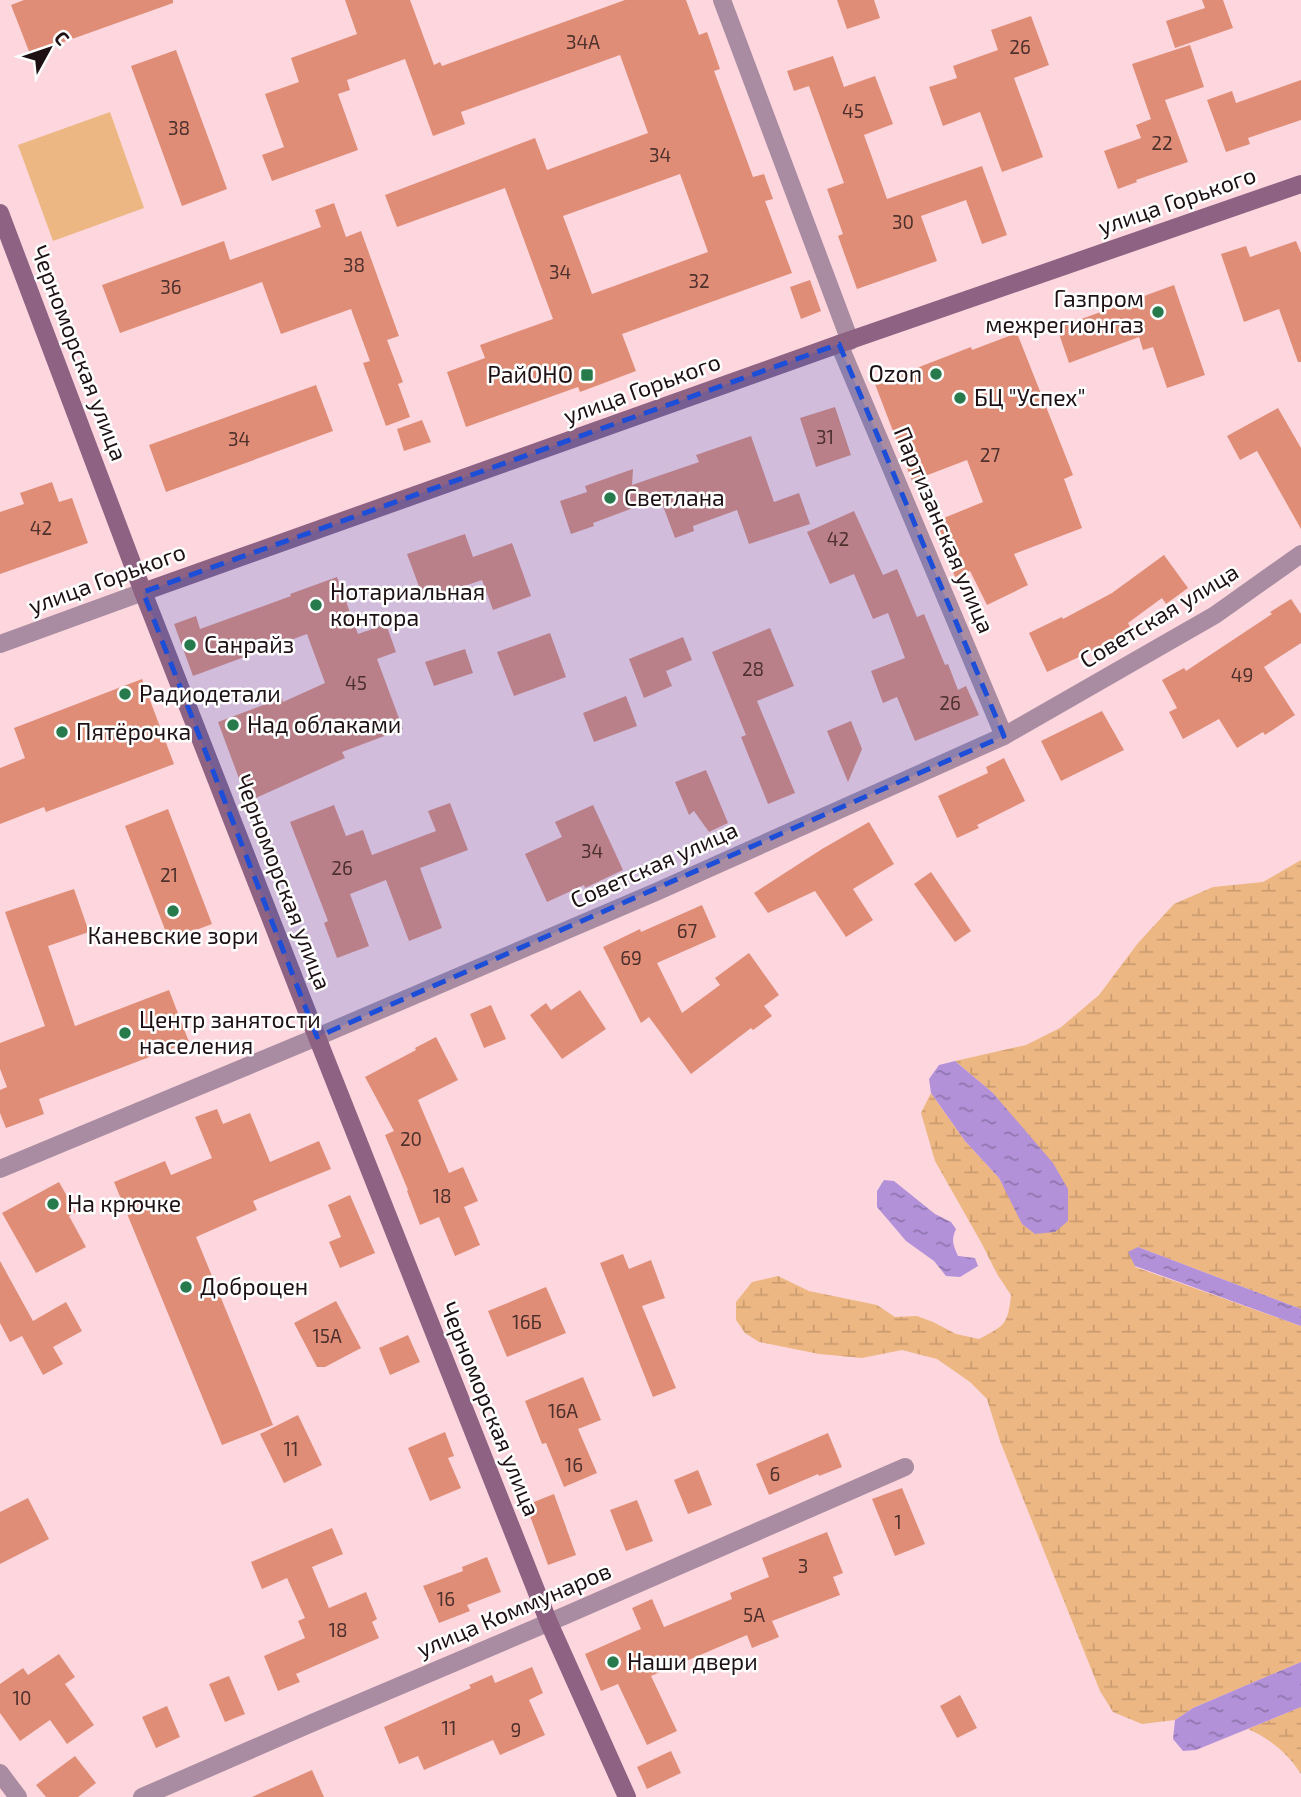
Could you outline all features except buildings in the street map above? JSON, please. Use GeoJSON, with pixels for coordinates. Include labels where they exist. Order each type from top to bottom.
{"type":"FeatureCollection","features":[{"type":"Feature","properties":{"kind":"main road","name":"улица Горького"},"geometry":{"type":"LineString","coordinates":[[144,592],[845,342],[1301,184]]}},
{"type":"Feature","properties":{"kind":"main road","name":"Черноморская улица"},"geometry":{"type":"LineString","coordinates":[[0,213],[317,1037],[549,1623],[627,1797]]}},
{"type":"Feature","properties":{"kind":"street","name":"Партизанская улица"},"geometry":{"type":"LineString","coordinates":[[722,0],[845,342],[1004,736]]}},
{"type":"Feature","properties":{"kind":"street","name":"Советская улица"},"geometry":{"type":"LineString","coordinates":[[0,1169],[656,892],[1004,736],[1215,615],[1301,555]]}},
{"type":"Feature","properties":{"kind":"street","name":"улица Горького"},"geometry":{"type":"LineString","coordinates":[[0,643],[144,592]]}},
{"type":"Feature","properties":{"kind":"street","name":"улица Коммунаров"},"geometry":{"type":"LineString","coordinates":[[142,1797],[905,1467]]}},
{"type":"Feature","properties":{"kind":"street"},"geometry":{"type":"LineString","coordinates":[[0,1773],[18,1797]]}},
{"type":"Feature","properties":{"kind":"highlighted area"},"geometry":{"type":"Polygon","coordinates":[[[839,344],[1004,736],[317,1037],[143,592],[839,344]]]}},
{"type":"Feature","properties":{"kind":"green space"},"geometry":{"type":"Polygon","coordinates":[[[110,112],[144,208],[53,241],[18,145],[110,112]]]}},
{"type":"Feature","properties":{"kind":"green space"},"geometry":{"type":"Polygon","coordinates":[[[1301,860],[1301,1309],[1138,1247],[1135,1267],[1301,1326],[1301,1662],[1193,1708],[1175,1720],[1142,1724],[1113,1712],[1100,1691],[1000,1441],[987,1399],[970,1382],[937,1359],[902,1350],[862,1358],[819,1354],[759,1342],[745,1333],[736,1320],[736,1302],[752,1282],[778,1276],[809,1291],[877,1305],[895,1317],[917,1316],[956,1334],[979,1339],[999,1327],[1006,1319],[1011,1295],[935,1161],[921,1113],[931,1093],[965,1141],[999,1178],[1011,1201],[993,1093],[955,1061],[1026,1045],[1060,1028],[1099,995],[1138,943],[1174,904],[1213,887],[1263,882],[1301,860]]]}},
{"type":"Feature","properties":{"kind":"green space"},"geometry":{"type":"Polygon","coordinates":[[[1301,1707],[1301,1774],[1278,1747],[1248,1729],[1301,1707]]]}},
{"type":"Feature","properties":{"kind":"water"},"geometry":{"type":"Polygon","coordinates":[[[955,1061],[993,1093],[1053,1163],[1068,1189],[1068,1221],[1055,1232],[1035,1234],[1022,1224],[999,1178],[965,1141],[931,1093],[929,1079],[939,1065],[955,1061]]]}},
{"type":"Feature","properties":{"kind":"water"},"geometry":{"type":"Polygon","coordinates":[[[884,1180],[894,1181],[935,1214],[951,1222],[956,1229],[953,1242],[958,1256],[975,1258],[978,1266],[960,1277],[946,1276],[934,1261],[906,1241],[877,1207],[877,1191],[884,1180]]]}},
{"type":"Feature","properties":{"kind":"water"},"geometry":{"type":"Polygon","coordinates":[[[1138,1247],[1301,1309],[1301,1326],[1135,1266],[1128,1252],[1138,1247]]]}},
{"type":"Feature","properties":{"kind":"water"},"geometry":{"type":"Polygon","coordinates":[[[1301,1662],[1301,1707],[1196,1750],[1183,1751],[1173,1739],[1175,1720],[1193,1708],[1301,1662]]]}},
{"type":"Feature","properties":{"kind":"place","name":"Газпром межрегионгаз"},"geometry":{"type":"Point","coordinates":[1158,312]}},
{"type":"Feature","properties":{"kind":"place","name":"Ozon"},"geometry":{"type":"Point","coordinates":[936,374]}},
{"type":"Feature","properties":{"kind":"place","name":"РайОНО"},"geometry":{"type":"Point","coordinates":[587,375]}},
{"type":"Feature","properties":{"kind":"place","name":"БЦ \"Успех\""},"geometry":{"type":"Point","coordinates":[960,398]}},
{"type":"Feature","properties":{"kind":"place","name":"Светлана"},"geometry":{"type":"Point","coordinates":[610,498]}},
{"type":"Feature","properties":{"kind":"place","name":"Нотариальная контора"},"geometry":{"type":"Point","coordinates":[316,605]}},
{"type":"Feature","properties":{"kind":"place","name":"Санрайз"},"geometry":{"type":"Point","coordinates":[190,645]}},
{"type":"Feature","properties":{"kind":"place","name":"Радиодетали"},"geometry":{"type":"Point","coordinates":[125,694]}},
{"type":"Feature","properties":{"kind":"place","name":"Над облаками"},"geometry":{"type":"Point","coordinates":[233,725]}},
{"type":"Feature","properties":{"kind":"place","name":"Пятёрочка"},"geometry":{"type":"Point","coordinates":[62,732]}},
{"type":"Feature","properties":{"kind":"place","name":"Каневские зори"},"geometry":{"type":"Point","coordinates":[173,911]}},
{"type":"Feature","properties":{"kind":"place","name":"Центр занятости населения"},"geometry":{"type":"Point","coordinates":[125,1033]}},
{"type":"Feature","properties":{"kind":"place","name":"На крючке"},"geometry":{"type":"Point","coordinates":[53,1204]}},
{"type":"Feature","properties":{"kind":"place","name":"Доброцен"},"geometry":{"type":"Point","coordinates":[186,1287]}},
{"type":"Feature","properties":{"kind":"place","name":"Наши двери"},"geometry":{"type":"Point","coordinates":[613,1662]}}]}
